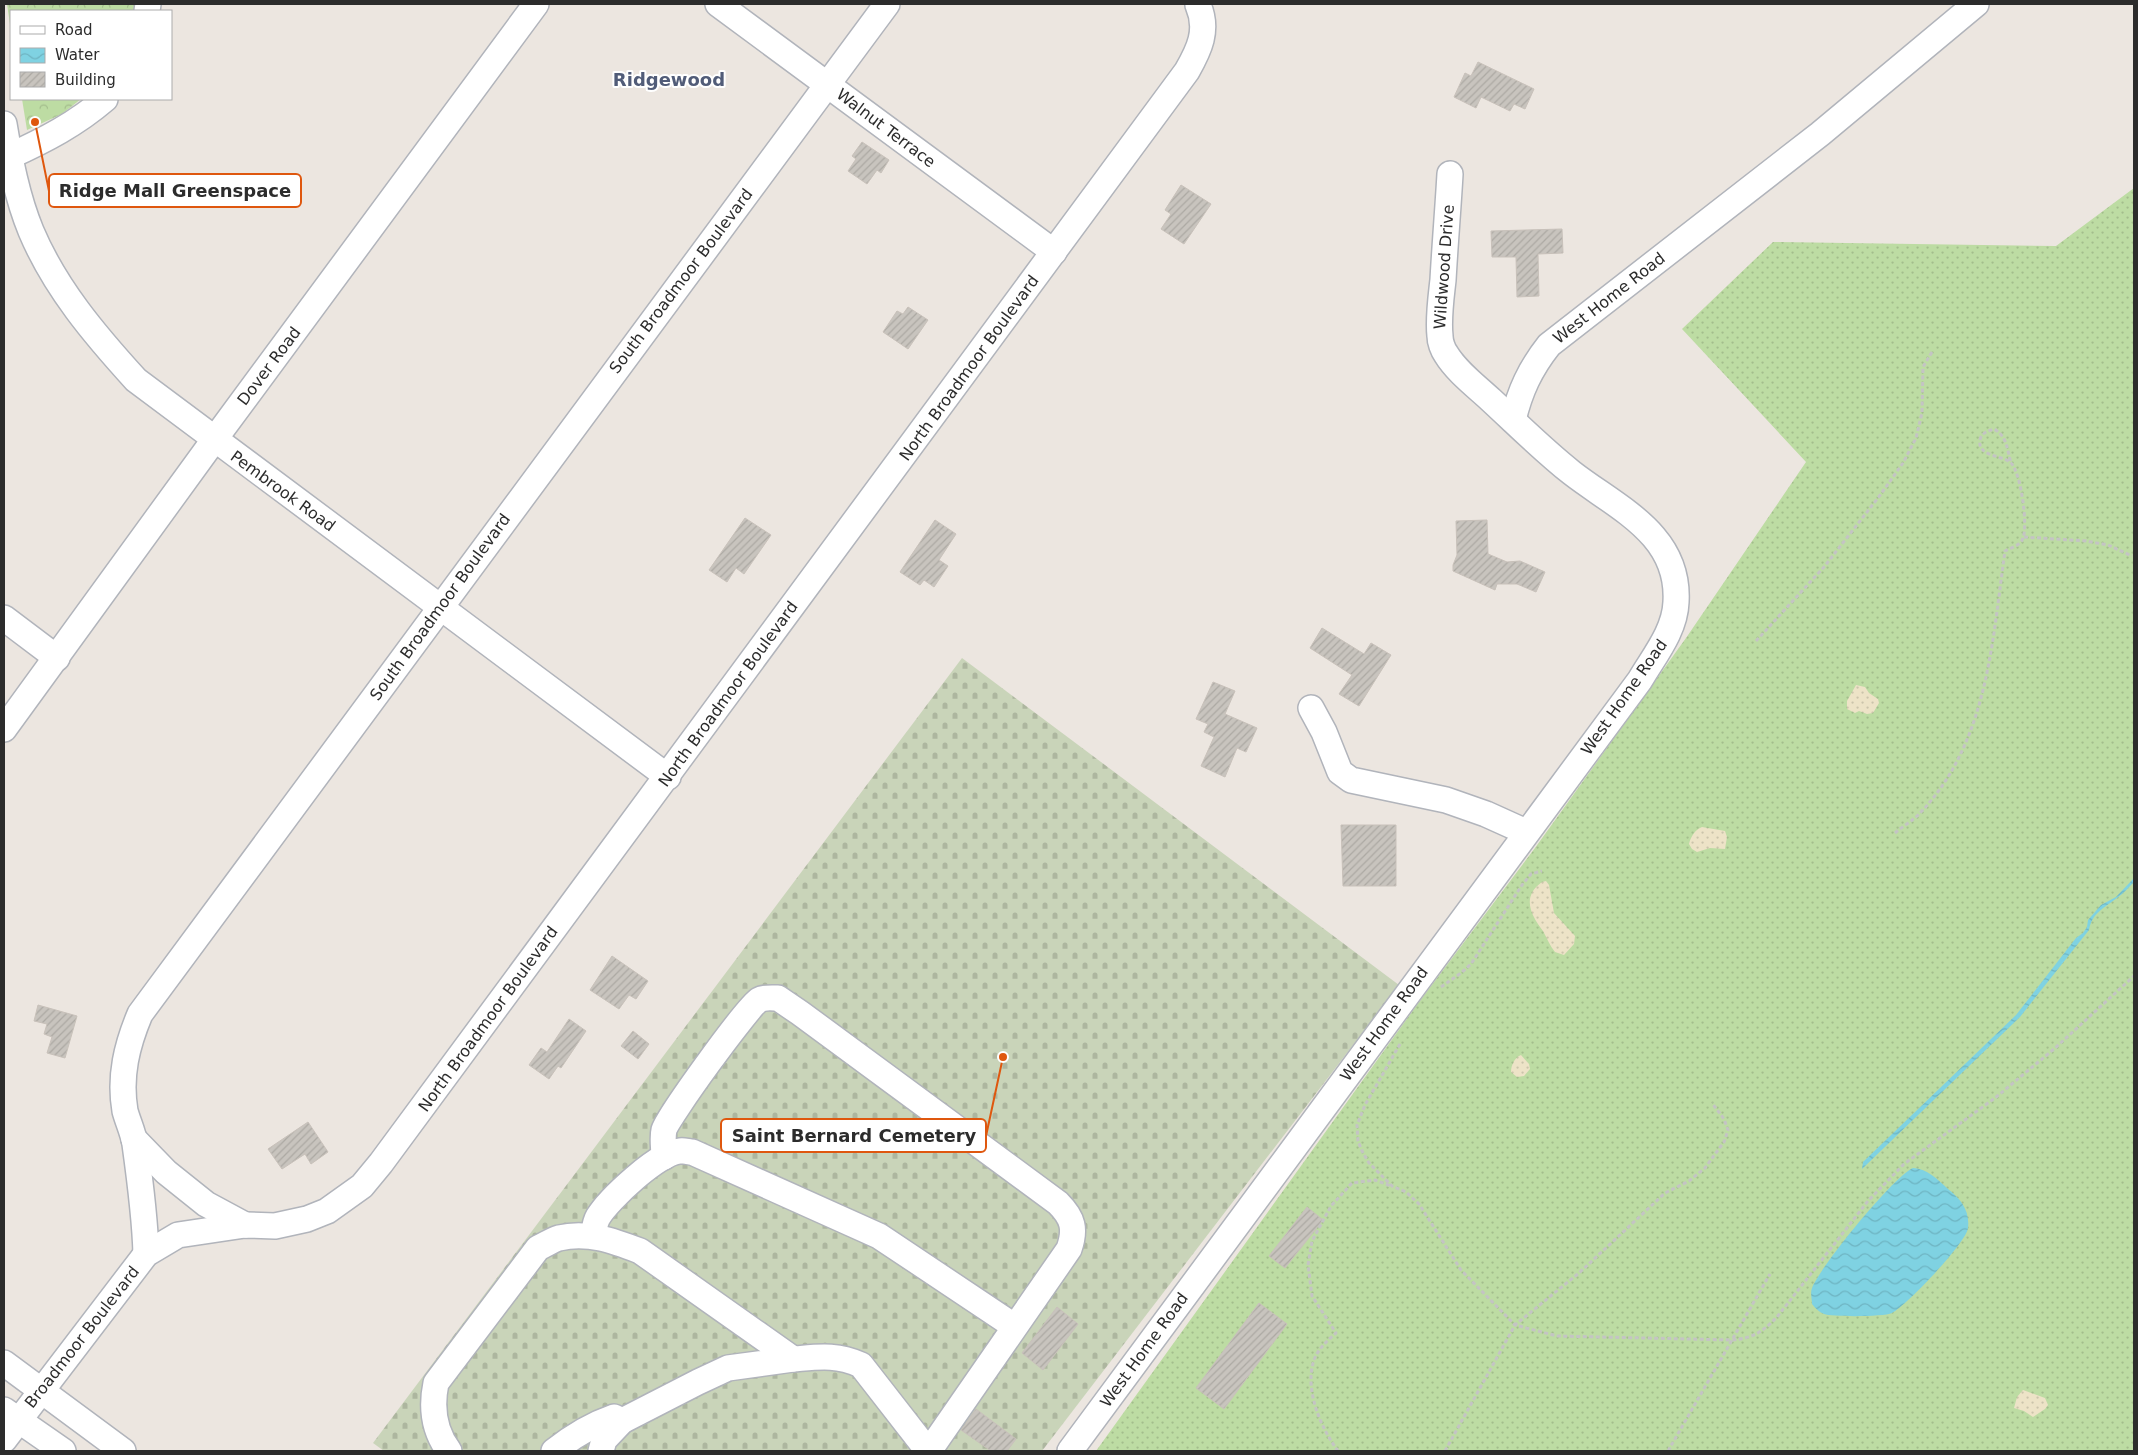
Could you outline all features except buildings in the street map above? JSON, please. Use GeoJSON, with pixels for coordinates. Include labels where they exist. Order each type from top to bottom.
{"type":"FeatureCollection","features":[{"type":"Feature","properties":{"kind":"street","name":"Dover Road"},"geometry":{"type":"LineString","coordinates":[[4,729],[214,440],[536,4]]}},
{"type":"Feature","properties":{"kind":"street","name":"Walnut Terrace"},"geometry":{"type":"LineString","coordinates":[[718,4],[1054,252]]}},
{"type":"Feature","properties":{"kind":"street","name":"South Broadmoor Boulevard"},"geometry":{"type":"LineString","coordinates":[[146,1254],[144,1220],[134,1139],[126,1111],[123,1091],[128,1043],[140,1014],[887,4]]}},
{"type":"Feature","properties":{"kind":"street","name":"North Broadmoor Boulevard"},"geometry":{"type":"LineString","coordinates":[[146,1254],[178,1235],[245,1225],[275,1226],[307,1219],[327,1211],[362,1186],[668,777],[1187,71],[1197,55],[1204,28],[1203,15],[1197,4]]}},
{"type":"Feature","properties":{"kind":"street","name":"West Home Road"},"geometry":{"type":"LineString","coordinates":[[1070,1451],[1640,680],[1667,636],[1674,618],[1676,602],[1675,583],[1669,563],[1657,540],[1644,525],[1573,474],[1513,420],[1525,380],[1536,361],[1549,345],[1820,134],[1976,4]]}},
{"type":"Feature","properties":{"kind":"street"},"geometry":{"type":"LineString","coordinates":[[10,156],[56,134],[86,115],[104,100]]}},
{"type":"Feature","properties":{"kind":"street","name":"Pembrook Road"},"geometry":{"type":"LineString","coordinates":[[4,124],[16,185],[31,231],[48,266],[71,304],[100,341],[136,380],[668,777]]}},
{"type":"Feature","properties":{"kind":"street","name":"Wildwood Drive"},"geometry":{"type":"LineString","coordinates":[[1450,174],[1440,338],[1445,354],[1461,372],[1513,420]]}},
{"type":"Feature","properties":{"kind":"street"},"geometry":{"type":"LineString","coordinates":[[4,618],[57,658]]}},
{"type":"Feature","properties":{"kind":"street"},"geometry":{"type":"LineString","coordinates":[[1311,708],[1324,732],[1340,772],[1345,777],[1351,780],[1446,800],[1486,814],[1526,832]]}},
{"type":"Feature","properties":{"kind":"street"},"geometry":{"type":"LineString","coordinates":[[601,1451],[604,1440],[622,1420],[728,1368],[826,1356],[846,1358],[861,1365],[929,1451],[1069,1249],[1074,1236],[1074,1224],[1058,1202],[778,998],[759,1000],[751,1007],[722,1044],[664,1129],[664,1157]]}},
{"type":"Feature","properties":{"kind":"street"},"geometry":{"type":"LineString","coordinates":[[134,1139],[166,1172],[206,1204],[245,1225]]}},
{"type":"Feature","properties":{"kind":"street"},"geometry":{"type":"LineString","coordinates":[[593,1236],[597,1219],[608,1203],[624,1186],[664,1157],[678,1150],[692,1152],[879,1236],[1014,1326]]}},
{"type":"Feature","properties":{"kind":"street"},"geometry":{"type":"LineString","coordinates":[[449,1451],[434,1420],[432,1399],[436,1383],[538,1248],[559,1238],[593,1236],[614,1241],[640,1251],[793,1359]]}},
{"type":"Feature","properties":{"kind":"street","name":"Broadmoor Boulevard"},"geometry":{"type":"LineString","coordinates":[[4,1440],[11,1415],[41,1390],[146,1254]]}},
{"type":"Feature","properties":{"kind":"street"},"geometry":{"type":"LineString","coordinates":[[4,1363],[123,1451]]}},
{"type":"Feature","properties":{"kind":"street"},"geometry":{"type":"LineString","coordinates":[[11,1415],[63,1451]]}},
{"type":"Feature","properties":{"kind":"street"},"geometry":{"type":"LineString","coordinates":[[554,1451],[581,1431],[601,1421],[614,1417],[622,1420]]}},
{"type":"Feature","properties":{"kind":"path"},"geometry":{"type":"LineString","coordinates":[[1756,641],[1824,567],[1903,463],[1916,438],[1922,413],[1923,367],[1932,352]]}},
{"type":"Feature","properties":{"kind":"path"},"geometry":{"type":"LineString","coordinates":[[1895,833],[1920,813],[1937,794],[1961,755],[1973,729],[1984,692],[2005,551],[2020,543],[2024,537],[2021,490],[2005,440],[2001,432],[1994,429],[1985,432],[1980,438],[1980,445],[1984,451],[2011,463]]}},
{"type":"Feature","properties":{"kind":"path"},"geometry":{"type":"LineString","coordinates":[[2024,537],[2093,542],[2108,545],[2132,556]]}},
{"type":"Feature","properties":{"kind":"path"},"geometry":{"type":"LineString","coordinates":[[1439,988],[1461,974],[1471,964],[1522,885],[1531,874],[1542,871]]}},
{"type":"Feature","properties":{"kind":"path"},"geometry":{"type":"LineString","coordinates":[[1338,1451],[1317,1414],[1312,1387],[1314,1361],[1322,1346],[1336,1333],[1312,1296],[1308,1265],[1312,1242],[1331,1206],[1352,1183],[1375,1180],[1406,1192],[1418,1204],[1461,1270],[1515,1325],[1557,1336],[1732,1340],[1748,1338],[1764,1331],[1777,1317],[1868,1202],[1904,1164],[2003,1092],[2054,1050],[2134,976]]}},
{"type":"Feature","properties":{"kind":"path"},"geometry":{"type":"LineString","coordinates":[[1392,1186],[1369,1163],[1362,1152],[1358,1141],[1357,1126],[1365,1106],[1400,1043]]}},
{"type":"Feature","properties":{"kind":"path"},"geometry":{"type":"LineString","coordinates":[[1445,1451],[1515,1325],[1580,1273],[1665,1193],[1689,1181],[1705,1168],[1724,1142],[1728,1130],[1724,1119],[1712,1103]]}},
{"type":"Feature","properties":{"kind":"path"},"geometry":{"type":"LineString","coordinates":[[1668,1451],[1770,1274]]}},
{"type":"Feature","properties":{"kind":"green space"},"geometry":{"type":"Polygon","coordinates":[[[7,4],[138,4],[136,10],[10,10],[10,24],[7,4]]]}},
{"type":"Feature","properties":{"kind":"green space"},"geometry":{"type":"Polygon","coordinates":[[[22,100],[80,100],[62,114],[27,130],[22,100]]]}},
{"type":"Feature","properties":{"kind":"green space"},"geometry":{"type":"Polygon","coordinates":[[[2134,188],[2134,1451],[1096,1451],[1419,1002],[1535,848],[1686,638],[1806,462],[1682,329],[1773,242],[2056,246],[2134,188]]]}},
{"type":"Feature","properties":{"kind":"green space"},"geometry":{"type":"Polygon","coordinates":[[[962,658],[1399,985],[1042,1451],[384,1451],[373,1443],[962,658]]]}},
{"type":"Feature","properties":{"kind":"sand"},"geometry":{"type":"Polygon","coordinates":[[[1856,685],[1865,687],[1869,693],[1878,699],[1879,703],[1873,713],[1867,714],[1859,711],[1855,713],[1847,709],[1847,701],[1856,685]]]}},
{"type":"Feature","properties":{"kind":"sand"},"geometry":{"type":"Polygon","coordinates":[[[1702,827],[1725,831],[1727,837],[1725,849],[1710,848],[1697,852],[1692,849],[1689,844],[1691,838],[1702,827]]]}},
{"type":"Feature","properties":{"kind":"sand"},"geometry":{"type":"Polygon","coordinates":[[[1546,881],[1549,885],[1554,913],[1575,936],[1574,944],[1564,955],[1553,950],[1535,919],[1530,906],[1532,894],[1542,882],[1546,881]]]}},
{"type":"Feature","properties":{"kind":"sand"},"geometry":{"type":"Polygon","coordinates":[[[1521,1055],[1529,1064],[1530,1069],[1524,1076],[1517,1077],[1511,1072],[1515,1060],[1521,1055]]]}},
{"type":"Feature","properties":{"kind":"sand"},"geometry":{"type":"Polygon","coordinates":[[[2023,1390],[2045,1398],[2048,1405],[2033,1417],[2024,1411],[2014,1408],[2017,1397],[2023,1390]]]}},
{"type":"Feature","properties":{"kind":"water"},"geometry":{"type":"Polygon","coordinates":[[[2134,878],[2134,882],[2124,892],[2096,915],[2089,930],[2020,1017],[1862,1169],[1863,1162],[2016,1015],[2076,938],[2083,933],[2087,927],[2088,920],[2101,905],[2116,897],[2134,878]]]}},
{"type":"Feature","properties":{"kind":"water"},"geometry":{"type":"Polygon","coordinates":[[[1913,1168],[1923,1170],[1932,1175],[1953,1193],[1964,1206],[1968,1216],[1968,1228],[1958,1246],[1910,1299],[1892,1313],[1847,1316],[1829,1315],[1820,1312],[1812,1304],[1811,1296],[1812,1288],[1818,1277],[1842,1243],[1874,1204],[1903,1175],[1913,1168]]]}},
{"type":"Feature","properties":{"kind":"place","name":"Ridge Mall Greenspace"},"geometry":{"type":"Point","coordinates":[35,122]}},
{"type":"Feature","properties":{"kind":"place","name":"Saint Bernard Cemetery"},"geometry":{"type":"Point","coordinates":[1003,1057]}},
{"type":"Feature","properties":{"kind":"district","name":"Ridgewood"},"geometry":{"type":"Point","coordinates":[669,79]}}]}
